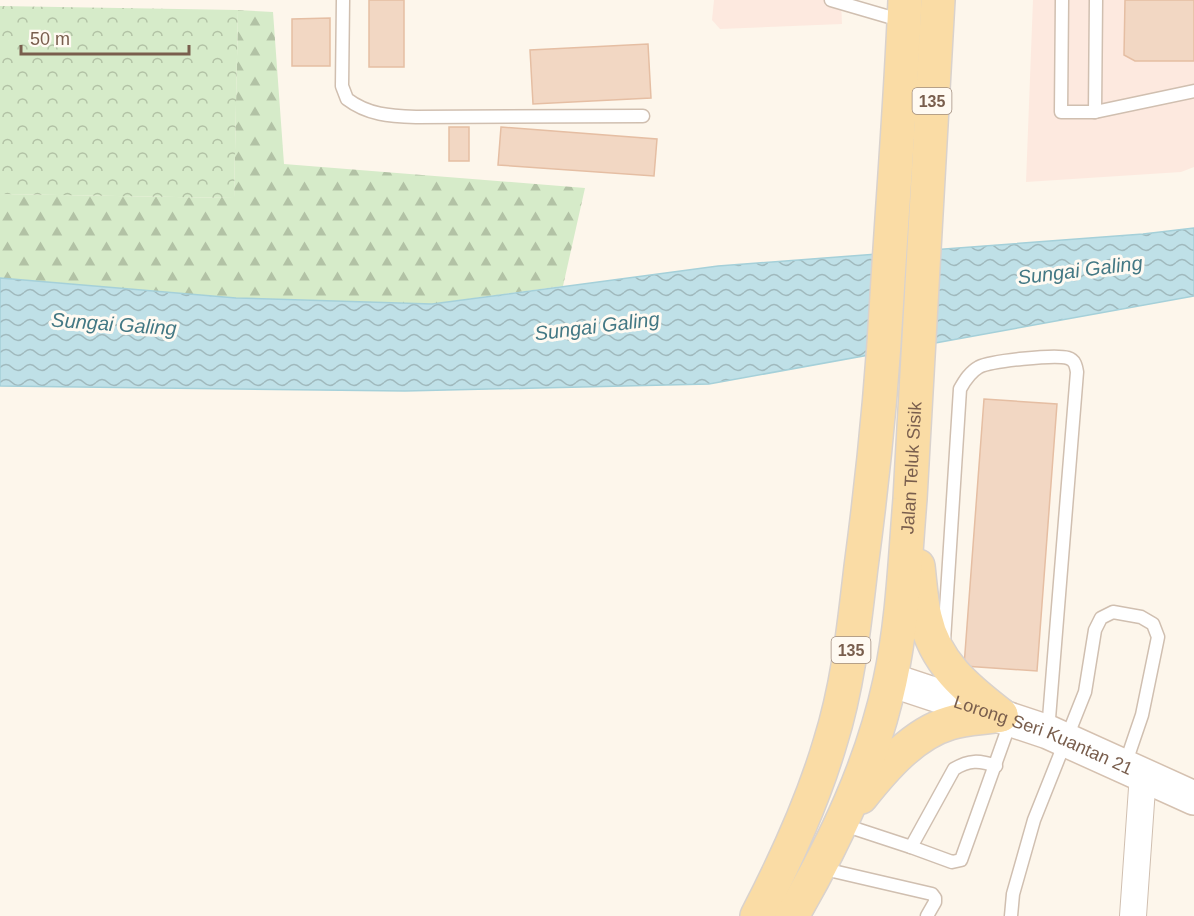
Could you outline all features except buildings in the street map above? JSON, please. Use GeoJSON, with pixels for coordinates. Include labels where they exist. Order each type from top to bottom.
{"type":"FeatureCollection","features":[{"type":"Feature","properties":{"kind":"main road","name":"Jalan Teluk Sisik"},"geometry":{"type":"LineString","coordinates":[[792,916],[841,824],[869,757],[891,680],[910,499],[938,0]]}},
{"type":"Feature","properties":{"kind":"main road","name":"Jalan Teluk Sisik"},"geometry":{"type":"LineString","coordinates":[[757,916],[801,828],[831,743],[843,697],[864,546],[883,368],[905,11]]}},
{"type":"Feature","properties":{"kind":"main road"},"geometry":{"type":"LineString","coordinates":[[910,499],[925,617],[933,643],[955,677],[1006,717]]}},
{"type":"Feature","properties":{"kind":"main road"},"geometry":{"type":"LineString","coordinates":[[864,546],[868,653],[872,666],[878,674],[891,680]]}},
{"type":"Feature","properties":{"kind":"main road"},"geometry":{"type":"LineString","coordinates":[[841,824],[875,780],[917,740],[951,722],[1006,717]]}},
{"type":"Feature","properties":{"kind":"street","name":"Lorong Seri Kuantan 21"},"geometry":{"type":"LineString","coordinates":[[891,680],[1058,736],[1194,798]]}},
{"type":"Feature","properties":{"kind":"street"},"geometry":{"type":"LineString","coordinates":[[1133,916],[1134,770]]}},
{"type":"Feature","properties":{"kind":"lane"},"geometry":{"type":"LineString","coordinates":[[343,0],[342,86],[346,99],[371,112],[387,116],[416,117],[643,116]]}},
{"type":"Feature","properties":{"kind":"lane"},"geometry":{"type":"LineString","coordinates":[[831,0],[905,11]]}},
{"type":"Feature","properties":{"kind":"lane"},"geometry":{"type":"LineString","coordinates":[[1062,0],[1061,112],[1095,112],[1194,91]]}},
{"type":"Feature","properties":{"kind":"lane"},"geometry":{"type":"LineString","coordinates":[[1095,112],[1096,0]]}},
{"type":"Feature","properties":{"kind":"lane"},"geometry":{"type":"LineString","coordinates":[[943,661],[960,388],[968,376],[981,366],[1055,356],[1070,358],[1075,363],[1077,372],[1058,736],[1013,894],[1011,916]]}},
{"type":"Feature","properties":{"kind":"lane"},"geometry":{"type":"LineString","coordinates":[[1058,736],[1085,692],[1095,630],[1101,618],[1113,612],[1141,617],[1153,624],[1158,637],[1142,715],[1134,770]]}},
{"type":"Feature","properties":{"kind":"lane"},"geometry":{"type":"LineString","coordinates":[[841,824],[952,862],[958,862],[961,860],[996,766],[1006,717]]}},
{"type":"Feature","properties":{"kind":"lane"},"geometry":{"type":"LineString","coordinates":[[911,847],[954,769],[966,762],[981,761],[996,766]]}},
{"type":"Feature","properties":{"kind":"lane"},"geometry":{"type":"LineString","coordinates":[[819,868],[932,894],[935,902],[927,916]]}},
{"type":"Feature","properties":{"kind":"shaded area"},"geometry":{"type":"Polygon","coordinates":[[[714,0],[841,0],[842,24],[720,29],[712,20],[714,0]]]}},
{"type":"Feature","properties":{"kind":"shaded area"},"geometry":{"type":"Polygon","coordinates":[[[1033,0],[1194,0],[1194,167],[1181,172],[1026,182],[1033,0]]]}},
{"type":"Feature","properties":{"kind":"green space"},"geometry":{"type":"Polygon","coordinates":[[[0,6],[238,10],[234,198],[0,194],[0,6]]]}},
{"type":"Feature","properties":{"kind":"green space"},"geometry":{"type":"Polygon","coordinates":[[[238,10],[273,12],[284,164],[585,188],[563,286],[432,304],[236,298],[0,278],[0,194],[234,198],[238,10]]]}},
{"type":"Feature","properties":{"kind":"water","name":"Sungai Galing"},"geometry":{"type":"Polygon","coordinates":[[[1194,228],[1194,296],[709,384],[405,391],[0,386],[0,278],[236,298],[432,304],[718,266],[1143,234],[1194,228]]]}}]}
